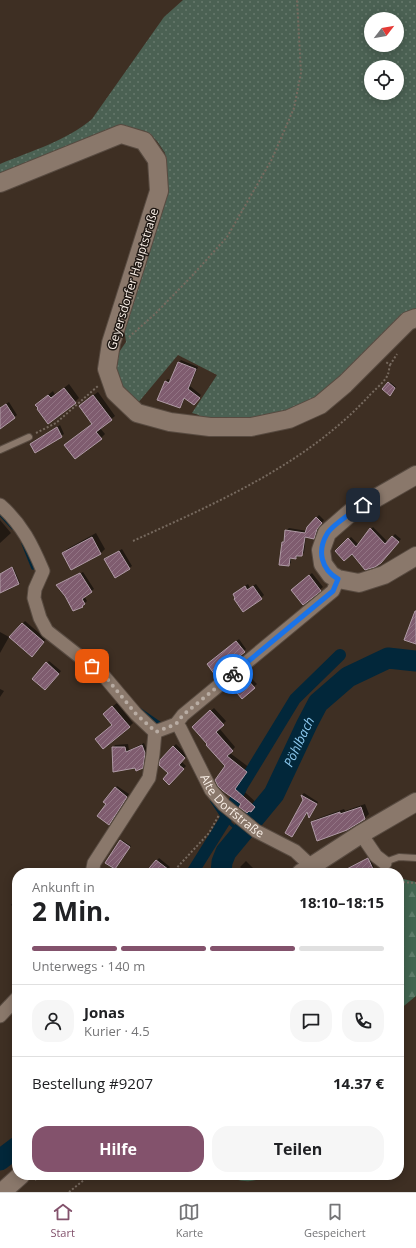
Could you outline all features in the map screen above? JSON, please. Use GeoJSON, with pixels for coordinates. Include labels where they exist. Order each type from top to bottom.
{"type":"FeatureCollection","features":[{"type":"Feature","properties":{"kind":"main road","name":"Geyersdorfer Hauptstraße"},"geometry":{"type":"LineString","coordinates":[[0,183],[121,134],[144,141],[157,160],[159,191],[112,343],[108,369],[114,392],[138,413],[170,422],[210,427],[251,427],[289,419],[320,405],[345,384],[408,321],[416,318]]}},
{"type":"Feature","properties":{"kind":"main road"},"geometry":{"type":"LineString","coordinates":[[416,475],[350,513],[327,533],[321,550],[323,564],[331,575],[338,579],[358,583],[384,575],[416,556]]}},
{"type":"Feature","properties":{"kind":"main road"},"geometry":{"type":"LineString","coordinates":[[309,868],[360,834],[416,802]]}},
{"type":"Feature","properties":{"kind":"main road"},"geometry":{"type":"LineString","coordinates":[[2,1192],[15,1180]]}},
{"type":"Feature","properties":{"kind":"street"},"geometry":{"type":"LineString","coordinates":[[0,505],[23,529],[34,549],[43,571],[35,589],[34,598],[40,618],[47,631],[104,675],[136,714],[156,732]]}},
{"type":"Feature","properties":{"kind":"street"},"geometry":{"type":"LineString","coordinates":[[156,732],[176,724],[183,715],[333,591],[338,579]]}},
{"type":"Feature","properties":{"kind":"street","name":"Alte Dorfstraße"},"geometry":{"type":"LineString","coordinates":[[176,724],[180,728],[222,812],[295,851],[305,868]]}},
{"type":"Feature","properties":{"kind":"street"},"geometry":{"type":"LineString","coordinates":[[93,868],[94,863],[149,778],[154,754],[156,732]]}},
{"type":"Feature","properties":{"kind":"street"},"geometry":{"type":"LineString","coordinates":[[360,834],[376,856],[385,862]]}},
{"type":"Feature","properties":{"kind":"street"},"geometry":{"type":"LineString","coordinates":[[0,1016],[12,1003]]}},
{"type":"Feature","properties":{"kind":"lane"},"geometry":{"type":"LineString","coordinates":[[0,450],[29,437]]}},
{"type":"Feature","properties":{"kind":"lane"},"geometry":{"type":"LineString","coordinates":[[385,862],[399,857],[416,858]]}},
{"type":"Feature","properties":{"kind":"path"},"geometry":{"type":"LineString","coordinates":[[126,342],[130,336],[156,314],[227,237],[272,159],[294,108],[301,73],[297,0]]}},
{"type":"Feature","properties":{"kind":"path"},"geometry":{"type":"LineString","coordinates":[[133,541],[228,497],[302,452],[332,431],[362,403],[388,375],[390,365],[384,360],[372,357]]}},
{"type":"Feature","properties":{"kind":"path"},"geometry":{"type":"LineString","coordinates":[[29,437],[56,423],[98,386]]}},
{"type":"Feature","properties":{"kind":"path"},"geometry":{"type":"LineString","coordinates":[[177,868],[209,833],[222,812]]}},
{"type":"Feature","properties":{"kind":"path"},"geometry":{"type":"LineString","coordinates":[[404,882],[416,883]]}},
{"type":"Feature","properties":{"kind":"path"},"geometry":{"type":"LineString","coordinates":[[69,1192],[84,1180]]}},
{"type":"Feature","properties":{"kind":"green space"},"geometry":{"type":"Polygon","coordinates":[[[183,0],[416,0],[416,309],[402,318],[344,378],[309,403],[271,418],[201,422],[199,415],[192,413],[217,375],[178,355],[137,404],[125,395],[115,377],[115,358],[126,342],[124,328],[162,200],[167,173],[165,153],[157,141],[145,131],[124,127],[0,176],[0,164],[60,139],[82,127],[92,119],[164,17],[183,0]]]}},
{"type":"Feature","properties":{"kind":"green space"},"geometry":{"type":"Polygon","coordinates":[[[404,879],[416,882],[416,996],[404,1006],[404,879]]]}},
{"type":"Feature","properties":{"kind":"green space"},"geometry":{"type":"Polygon","coordinates":[[[239,1180],[255,1180],[250,1181],[239,1180]]]}},
{"type":"Feature","properties":{"kind":"building"},"geometry":{"type":"Polygon","coordinates":[[[178,362],[196,369],[188,389],[200,398],[194,405],[184,398],[180,408],[157,400],[165,381],[169,383],[178,362]]]}},
{"type":"Feature","properties":{"kind":"building"},"geometry":{"type":"Polygon","coordinates":[[[388,382],[395,388],[390,396],[382,389],[388,382]]]}},
{"type":"Feature","properties":{"kind":"building"},"geometry":{"type":"Polygon","coordinates":[[[64,388],[76,403],[48,424],[35,405],[48,395],[51,398],[64,388]]]}},
{"type":"Feature","properties":{"kind":"building"},"geometry":{"type":"Polygon","coordinates":[[[93,395],[112,420],[96,432],[102,439],[75,459],[64,445],[92,424],[79,406],[93,395]]]}},
{"type":"Feature","properties":{"kind":"building"},"geometry":{"type":"Polygon","coordinates":[[[6,404],[15,418],[0,429],[0,408],[6,404]]]}},
{"type":"Feature","properties":{"kind":"building"},"geometry":{"type":"Polygon","coordinates":[[[57,427],[62,437],[35,453],[30,444],[57,427]]]}},
{"type":"Feature","properties":{"kind":"building"},"geometry":{"type":"Polygon","coordinates":[[[316,517],[322,523],[317,529],[314,539],[305,537],[302,556],[296,556],[296,559],[290,558],[289,566],[279,565],[285,530],[305,533],[307,527],[316,517]]]}},
{"type":"Feature","properties":{"kind":"building"},"geometry":{"type":"Polygon","coordinates":[[[370,528],[385,544],[392,536],[399,542],[381,563],[375,567],[365,570],[352,554],[344,561],[335,551],[348,538],[356,547],[370,528]]]}},
{"type":"Feature","properties":{"kind":"building"},"geometry":{"type":"Polygon","coordinates":[[[92,537],[101,554],[71,570],[62,553],[92,537]]]}},
{"type":"Feature","properties":{"kind":"building"},"geometry":{"type":"Polygon","coordinates":[[[119,551],[130,569],[115,578],[104,559],[119,551]]]}},
{"type":"Feature","properties":{"kind":"building"},"geometry":{"type":"Polygon","coordinates":[[[12,567],[19,584],[0,593],[0,574],[12,567]]]}},
{"type":"Feature","properties":{"kind":"building"},"geometry":{"type":"Polygon","coordinates":[[[80,573],[92,592],[82,599],[85,604],[82,606],[83,607],[73,611],[65,596],[56,585],[80,573]]]}},
{"type":"Feature","properties":{"kind":"building"},"geometry":{"type":"Polygon","coordinates":[[[309,575],[321,591],[303,605],[291,590],[309,575]]]}},
{"type":"Feature","properties":{"kind":"building"},"geometry":{"type":"Polygon","coordinates":[[[245,586],[247,590],[253,586],[262,599],[243,612],[234,599],[233,594],[245,586]]]}},
{"type":"Feature","properties":{"kind":"building"},"geometry":{"type":"Polygon","coordinates":[[[416,611],[416,644],[404,640],[416,611]]]}},
{"type":"Feature","properties":{"kind":"building"},"geometry":{"type":"Polygon","coordinates":[[[22,623],[44,642],[32,657],[9,637],[22,623]]]}},
{"type":"Feature","properties":{"kind":"building"},"geometry":{"type":"Polygon","coordinates":[[[236,641],[245,652],[215,675],[207,664],[236,641]]]}},
{"type":"Feature","properties":{"kind":"building"},"geometry":{"type":"Polygon","coordinates":[[[46,662],[59,674],[45,690],[32,679],[46,662]]]}},
{"type":"Feature","properties":{"kind":"building"},"geometry":{"type":"Polygon","coordinates":[[[245,677],[255,688],[242,699],[233,688],[245,677]]]}},
{"type":"Feature","properties":{"kind":"building"},"geometry":{"type":"Polygon","coordinates":[[[112,706],[130,727],[103,749],[95,739],[112,725],[103,714],[112,706]]]}},
{"type":"Feature","properties":{"kind":"building"},"geometry":{"type":"Polygon","coordinates":[[[210,710],[224,725],[216,732],[233,751],[227,756],[247,772],[235,789],[255,807],[251,812],[249,811],[247,813],[239,807],[241,804],[218,786],[215,780],[225,766],[192,727],[210,710]]]}},
{"type":"Feature","properties":{"kind":"building"},"geometry":{"type":"Polygon","coordinates":[[[142,745],[145,753],[143,768],[136,771],[135,768],[113,772],[112,747],[125,747],[126,752],[142,745]]]}},
{"type":"Feature","properties":{"kind":"building"},"geometry":{"type":"Polygon","coordinates":[[[173,746],[185,758],[179,765],[184,769],[169,785],[163,779],[168,773],[159,765],[160,760],[173,746]]]}},
{"type":"Feature","properties":{"kind":"building"},"geometry":{"type":"Polygon","coordinates":[[[115,787],[127,797],[109,825],[97,816],[106,804],[103,802],[115,787]]]}},
{"type":"Feature","properties":{"kind":"building"},"geometry":{"type":"Polygon","coordinates":[[[301,795],[317,804],[309,818],[307,812],[292,837],[285,833],[303,800],[301,795]]]}},
{"type":"Feature","properties":{"kind":"building"},"geometry":{"type":"Polygon","coordinates":[[[361,807],[365,819],[347,830],[317,841],[311,822],[340,812],[340,814],[361,807]]]}},
{"type":"Feature","properties":{"kind":"building"},"geometry":{"type":"Polygon","coordinates":[[[120,840],[130,847],[116,868],[105,863],[120,840]]]}},
{"type":"Feature","properties":{"kind":"building"},"geometry":{"type":"Polygon","coordinates":[[[368,858],[373,868],[349,868],[368,858]]]}},
{"type":"Feature","properties":{"kind":"building"},"geometry":{"type":"Polygon","coordinates":[[[156,860],[166,868],[149,868],[156,860]]]}},
{"type":"Feature","properties":{"kind":"waterway"},"geometry":{"type":"LineString","coordinates":[[0,514],[13,528]]}},
{"type":"Feature","properties":{"kind":"waterway"},"geometry":{"type":"LineString","coordinates":[[23,543],[33,568]]}},
{"type":"Feature","properties":{"kind":"waterway"},"geometry":{"type":"LineString","coordinates":[[195,868],[227,817],[242,786],[295,699],[340,655]]}},
{"type":"Feature","properties":{"kind":"waterway","name":"Pöhlbach"},"geometry":{"type":"LineString","coordinates":[[221,868],[226,852],[274,794],[318,703],[348,677],[388,658],[416,661]]}},
{"type":"Feature","properties":{"kind":"waterway"},"geometry":{"type":"LineString","coordinates":[[139,709],[162,725]]}},
{"type":"Feature","properties":{"kind":"waterway"},"geometry":{"type":"LineString","coordinates":[[212,801],[222,816],[242,834]]}},
{"type":"Feature","properties":{"kind":"waterway","name":"Pöhlbach"},"geometry":{"type":"LineString","coordinates":[[0,1160],[12,1151]]}},
{"type":"Feature","properties":{"kind":"way so far"},"geometry":{"type":"LineString","coordinates":[[92,666],[104,675],[136,714],[156,732],[176,724],[183,715],[233,674]]}},
{"type":"Feature","properties":{"kind":"route"},"geometry":{"type":"LineString","coordinates":[[233,674],[333,591],[338,579],[331,575],[323,564],[321,550],[327,533],[350,513],[363,505]]}}]}
